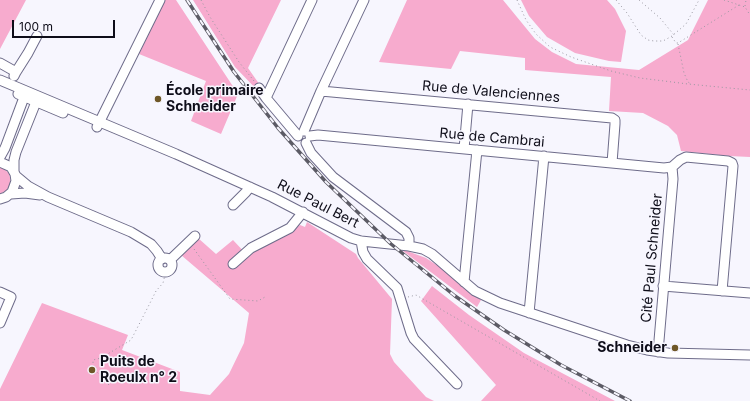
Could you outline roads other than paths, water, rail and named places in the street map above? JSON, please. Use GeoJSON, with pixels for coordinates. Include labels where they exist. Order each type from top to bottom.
{"type":"FeatureCollection","features":[{"type":"Feature","properties":{"kind":"street"},"geometry":{"type":"LineString","coordinates":[[98,125],[160,0]]}},
{"type":"Feature","properties":{"kind":"street"},"geometry":{"type":"LineString","coordinates":[[266,98],[312,0]]}},
{"type":"Feature","properties":{"kind":"street"},"geometry":{"type":"LineString","coordinates":[[304,137],[321,90],[364,0]]}},
{"type":"Feature","properties":{"kind":"street"},"geometry":{"type":"LineString","coordinates":[[5,87],[28,53],[37,36]]}},
{"type":"Feature","properties":{"kind":"street"},"geometry":{"type":"LineString","coordinates":[[0,63],[16,72]]}},
{"type":"Feature","properties":{"kind":"street","name":"Rue Paul Bert"},"geometry":{"type":"LineString","coordinates":[[0,80],[5,87],[26,94],[98,125],[184,158],[250,187],[303,212],[346,236],[361,241],[423,249],[432,254],[475,291],[488,298],[627,345],[658,352],[750,355]]}},
{"type":"Feature","properties":{"kind":"street"},"geometry":{"type":"LineString","coordinates":[[259,88],[266,98],[304,137],[311,152],[333,177],[406,232],[409,238],[409,246]]}},
{"type":"Feature","properties":{"kind":"street","name":"Rue de Valenciennes"},"geometry":{"type":"LineString","coordinates":[[321,90],[612,118],[615,120],[616,124],[612,164]]}},
{"type":"Feature","properties":{"kind":"street"},"geometry":{"type":"LineString","coordinates":[[0,157],[26,94]]}},
{"type":"Feature","properties":{"kind":"street"},"geometry":{"type":"LineString","coordinates":[[4,198],[16,183],[14,160],[16,152],[37,99]]}},
{"type":"Feature","properties":{"kind":"street"},"geometry":{"type":"LineString","coordinates":[[464,149],[468,104]]}},
{"type":"Feature","properties":{"kind":"street","name":"Rue de Cambrai"},"geometry":{"type":"LineString","coordinates":[[304,137],[318,135],[544,156],[612,164],[664,168],[672,167]]}},
{"type":"Feature","properties":{"kind":"street"},"geometry":{"type":"LineString","coordinates":[[464,282],[477,150]]}},
{"type":"Feature","properties":{"kind":"street"},"geometry":{"type":"LineString","coordinates":[[529,313],[544,156]]}},
{"type":"Feature","properties":{"kind":"street"},"geometry":{"type":"LineString","coordinates":[[672,167],[686,157],[725,160],[732,164],[722,291]]}},
{"type":"Feature","properties":{"kind":"street"},"geometry":{"type":"LineString","coordinates":[[0,162],[9,165],[15,174],[28,186],[48,197],[131,232],[151,244],[166,259]]}},
{"type":"Feature","properties":{"kind":"street","name":"Cité Paul Schneider"},"geometry":{"type":"LineString","coordinates":[[658,352],[673,179],[672,167]]}},
{"type":"Feature","properties":{"kind":"street"},"geometry":{"type":"LineString","coordinates":[[233,204],[250,187]]}},
{"type":"Feature","properties":{"kind":"street"},"geometry":{"type":"LineString","coordinates":[[4,198],[25,193],[48,197]]}},
{"type":"Feature","properties":{"kind":"street"},"geometry":{"type":"LineString","coordinates":[[233,264],[251,248],[290,228],[303,212]]}},
{"type":"Feature","properties":{"kind":"street"},"geometry":{"type":"LineString","coordinates":[[166,271],[162,271],[159,268],[159,262],[166,259],[192,239]]}},
{"type":"Feature","properties":{"kind":"street"},"geometry":{"type":"LineString","coordinates":[[361,241],[365,256],[394,284],[412,336],[457,384]]}},
{"type":"Feature","properties":{"kind":"street"},"geometry":{"type":"LineString","coordinates":[[663,286],[750,293]]}},
{"type":"Feature","properties":{"kind":"street"},"geometry":{"type":"LineString","coordinates":[[0,292],[11,297],[0,322]]}},
{"type":"Feature","properties":{"kind":"railway"},"geometry":{"type":"LineString","coordinates":[[187,0],[234,72],[278,128],[326,182],[391,244],[455,296],[504,330],[561,365],[630,401]]}},
{"type":"Feature","properties":{"kind":"place","name":"École primaire Schneider"},"geometry":{"type":"Point","coordinates":[158,99]}},
{"type":"Feature","properties":{"kind":"place","name":"Schneider"},"geometry":{"type":"Point","coordinates":[675,348]}},
{"type":"Feature","properties":{"kind":"place","name":"Puits de Roeulx n° 2"},"geometry":{"type":"Point","coordinates":[92,370]}}]}
